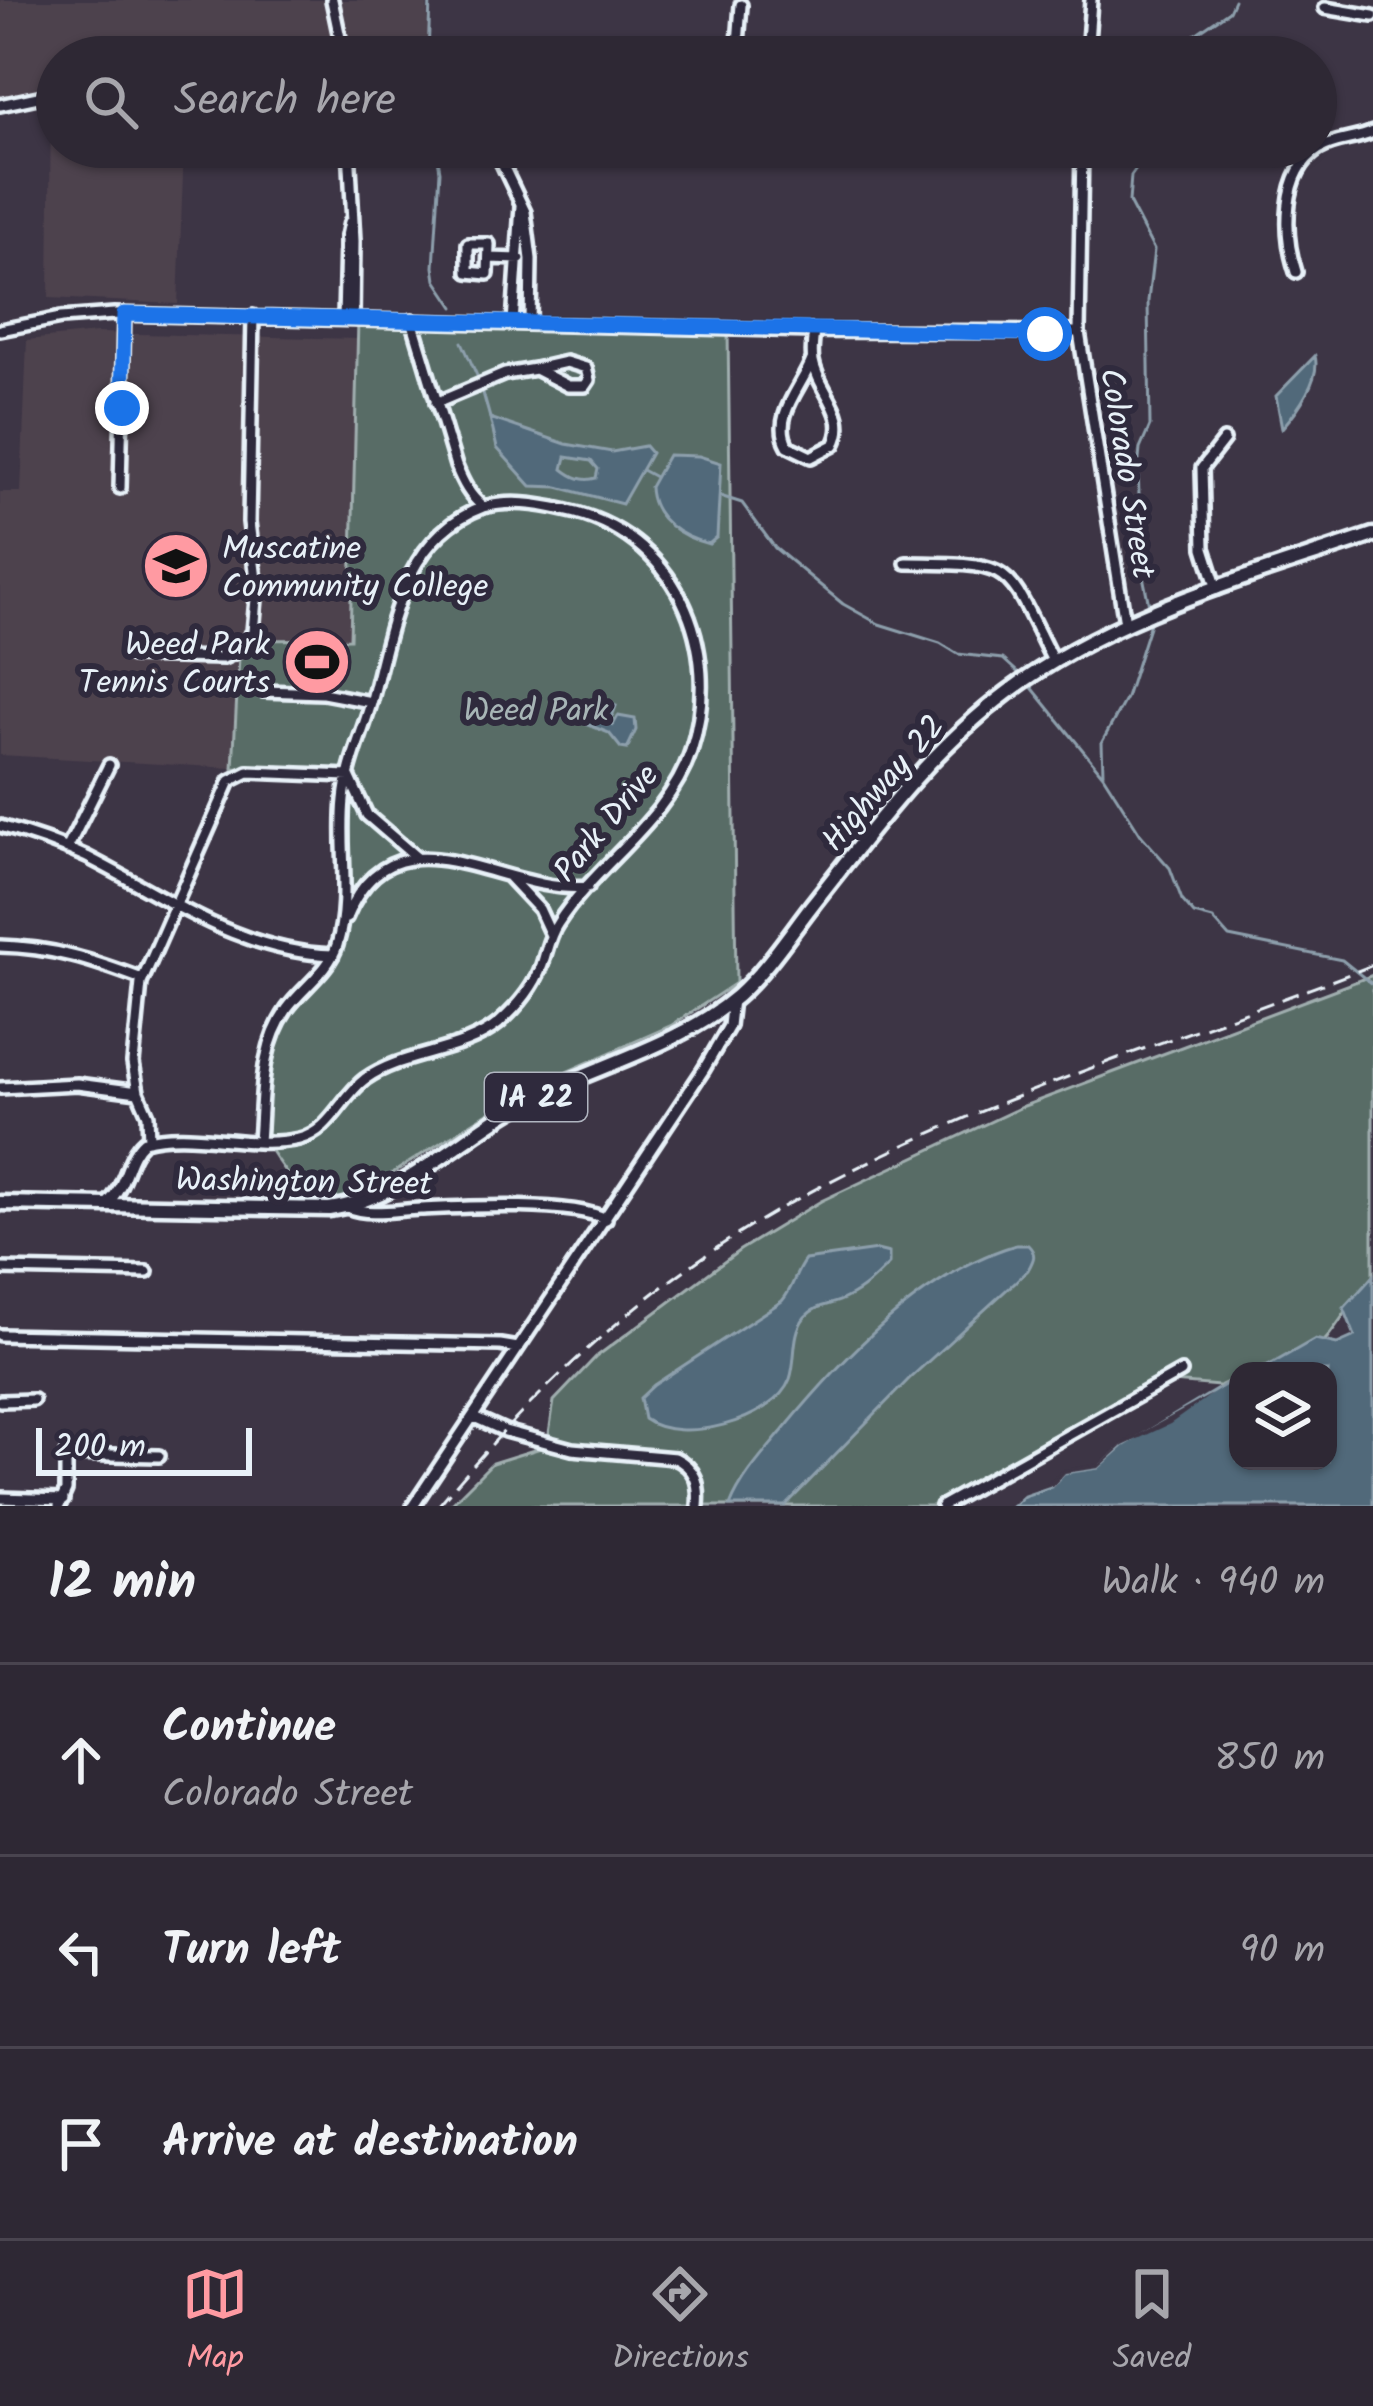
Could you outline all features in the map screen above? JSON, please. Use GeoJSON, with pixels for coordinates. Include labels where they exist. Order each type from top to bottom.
{"type":"FeatureCollection","features":[{"type":"Feature","properties":{"kind":"main road","name":"Highway 22"},"geometry":{"type":"LineString","coordinates":[[732,999],[762,970],[932,758],[979,714],[1053,661],[1125,623],[1373,535]]}},
{"type":"Feature","properties":{"kind":"main road","name":"IA 22"},"geometry":{"type":"LineString","coordinates":[[346,1207],[384,1191],[514,1108],[693,1027],[732,999]]}},
{"type":"Feature","properties":{"kind":"main road","name":"Washington Street"},"geometry":{"type":"LineString","coordinates":[[0,1203],[346,1207]]}},
{"type":"Feature","properties":{"kind":"street"},"geometry":{"type":"LineString","coordinates":[[332,0],[340,36]]}},
{"type":"Feature","properties":{"kind":"street"},"geometry":{"type":"LineString","coordinates":[[1088,36],[1091,0]]}},
{"type":"Feature","properties":{"kind":"street"},"geometry":{"type":"LineString","coordinates":[[739,36],[741,5]]}},
{"type":"Feature","properties":{"kind":"street"},"geometry":{"type":"LineString","coordinates":[[1325,8],[1373,16]]}},
{"type":"Feature","properties":{"kind":"street"},"geometry":{"type":"LineString","coordinates":[[0,105],[36,97]]}},
{"type":"Feature","properties":{"kind":"street"},"geometry":{"type":"LineString","coordinates":[[1337,144],[1373,132]]}},
{"type":"Feature","properties":{"kind":"street"},"geometry":{"type":"LineString","coordinates":[[348,319],[350,168]]}},
{"type":"Feature","properties":{"kind":"street"},"geometry":{"type":"LineString","coordinates":[[504,168],[525,212],[531,260],[530,323]]}},
{"type":"Feature","properties":{"kind":"street"},"geometry":{"type":"LineString","coordinates":[[1079,332],[1082,168]]}},
{"type":"Feature","properties":{"kind":"street"},"geometry":{"type":"LineString","coordinates":[[1296,272],[1288,247],[1287,218],[1302,168]]}},
{"type":"Feature","properties":{"kind":"street"},"geometry":{"type":"LineString","coordinates":[[513,323],[521,206]]}},
{"type":"Feature","properties":{"kind":"street"},"geometry":{"type":"LineString","coordinates":[[489,258],[531,260]]}},
{"type":"Feature","properties":{"kind":"street"},"geometry":{"type":"LineString","coordinates":[[120,488],[124,314]]}},
{"type":"Feature","properties":{"kind":"street","name":"Colorado Street"},"geometry":{"type":"LineString","coordinates":[[0,330],[61,318],[124,314],[814,331],[1079,332],[1125,623]]}},
{"type":"Feature","properties":{"kind":"street"},"geometry":{"type":"LineString","coordinates":[[132,656],[224,658],[238,651],[253,632],[257,596],[249,522],[253,316]]}},
{"type":"Feature","properties":{"kind":"street"},"geometry":{"type":"LineString","coordinates":[[412,320],[464,486],[465,514]]}},
{"type":"Feature","properties":{"kind":"street"},"geometry":{"type":"LineString","coordinates":[[812,359],[838,413],[840,428],[834,446],[812,457],[788,446],[782,428],[812,359],[814,331]]}},
{"type":"Feature","properties":{"kind":"street"},"geometry":{"type":"LineString","coordinates":[[436,403],[514,371],[577,362],[586,368],[589,380],[576,388],[535,369]]}},
{"type":"Feature","properties":{"kind":"street"},"geometry":{"type":"LineString","coordinates":[[1217,589],[1204,548],[1202,468],[1224,440]]}},
{"type":"Feature","properties":{"kind":"street"},"geometry":{"type":"LineString","coordinates":[[464,486],[484,506]]}},
{"type":"Feature","properties":{"kind":"street","name":"Park Drive"},"geometry":{"type":"LineString","coordinates":[[148,1140],[259,1141],[299,1139],[314,1133],[372,1075],[490,1030],[533,983],[551,935],[660,805],[687,761],[701,703],[698,650],[689,622],[667,575],[625,531],[547,506],[484,506],[465,514],[432,542],[410,575],[349,776],[341,928],[333,955],[285,1012],[272,1038],[263,1074],[259,1141]]}},
{"type":"Feature","properties":{"kind":"street"},"geometry":{"type":"LineString","coordinates":[[906,563],[983,565],[999,571],[1015,586],[1053,661]]}},
{"type":"Feature","properties":{"kind":"street"},"geometry":{"type":"LineString","coordinates":[[263,691],[323,693],[371,702]]}},
{"type":"Feature","properties":{"kind":"street"},"geometry":{"type":"LineString","coordinates":[[68,849],[109,765]]}},
{"type":"Feature","properties":{"kind":"street"},"geometry":{"type":"LineString","coordinates":[[106,1205],[124,1185],[136,1148],[148,1140],[148,1115],[133,1063],[142,980],[230,781],[242,773],[261,772],[349,776],[361,806],[417,858]]}},
{"type":"Feature","properties":{"kind":"street"},"geometry":{"type":"LineString","coordinates":[[344,810],[361,806]]}},
{"type":"Feature","properties":{"kind":"street"},"geometry":{"type":"LineString","coordinates":[[0,826],[68,849],[174,907],[257,944],[333,955]]}},
{"type":"Feature","properties":{"kind":"street"},"geometry":{"type":"LineString","coordinates":[[341,928],[367,878],[394,862],[417,858],[460,862],[553,886],[588,886]]}},
{"type":"Feature","properties":{"kind":"street"},"geometry":{"type":"LineString","coordinates":[[504,874],[538,909],[551,935]]}},
{"type":"Feature","properties":{"kind":"street"},"geometry":{"type":"LineString","coordinates":[[0,946],[59,951],[142,980]]}},
{"type":"Feature","properties":{"kind":"street"},"geometry":{"type":"LineString","coordinates":[[413,1506],[722,1040],[733,1015],[732,999]]}},
{"type":"Feature","properties":{"kind":"street"},"geometry":{"type":"LineString","coordinates":[[0,1088],[77,1084],[138,1092]]}},
{"type":"Feature","properties":{"kind":"street","name":"Washington Street"},"geometry":{"type":"LineString","coordinates":[[346,1207],[363,1213],[433,1208],[554,1210],[593,1213],[606,1219]]}},
{"type":"Feature","properties":{"kind":"street"},"geometry":{"type":"LineString","coordinates":[[0,1269],[147,1272]]}},
{"type":"Feature","properties":{"kind":"street"},"geometry":{"type":"LineString","coordinates":[[0,1335],[518,1348]]}},
{"type":"Feature","properties":{"kind":"street"},"geometry":{"type":"LineString","coordinates":[[942,1506],[1181,1372]]}},
{"type":"Feature","properties":{"kind":"street"},"geometry":{"type":"LineString","coordinates":[[0,1401],[34,1400]]}},
{"type":"Feature","properties":{"kind":"street"},"geometry":{"type":"LineString","coordinates":[[474,1417],[572,1449],[675,1458],[696,1477],[698,1506]]}},
{"type":"Feature","properties":{"kind":"street"},"geometry":{"type":"LineString","coordinates":[[0,1498],[61,1503],[67,1454],[159,1456]]}},
{"type":"Feature","properties":{"kind":"shaded area"},"geometry":{"type":"Polygon","coordinates":[[[0,0],[427,0],[428,36],[36,36],[36,93],[0,98],[0,0]]]}},
{"type":"Feature","properties":{"kind":"shaded area"},"geometry":{"type":"Polygon","coordinates":[[[50,168],[183,168],[178,304],[49,298],[50,168]]]}},
{"type":"Feature","properties":{"kind":"shaded area","name":"Muscatine Community College"},"geometry":{"type":"Polygon","coordinates":[[[96,333],[358,339],[350,640],[255,640],[239,656],[233,768],[0,755],[0,492],[21,492],[27,340],[96,333]]]}},
{"type":"Feature","properties":{"kind":"green space","name":"Weed Park"},"geometry":{"type":"Polygon","coordinates":[[[358,320],[728,329],[736,983],[672,1025],[521,1092],[364,1191],[349,1198],[307,1201],[264,1138],[261,1108],[267,1069],[287,1015],[340,956],[343,772],[233,768],[239,657],[255,640],[350,639],[358,320]]]}},
{"type":"Feature","properties":{"kind":"green space"},"geometry":{"type":"Polygon","coordinates":[[[1373,975],[1373,1276],[1327,1338],[1310,1350],[1281,1362],[1229,1362],[1229,1381],[1219,1386],[1161,1381],[943,1506],[449,1506],[492,1463],[547,1446],[554,1401],[596,1357],[740,1250],[821,1201],[1024,1106],[1373,975]]]}},
{"type":"Feature","properties":{"kind":"water"},"geometry":{"type":"Polygon","coordinates":[[[1315,356],[1311,384],[1282,428],[1276,396],[1315,356]]]}},
{"type":"Feature","properties":{"kind":"water"},"geometry":{"type":"Polygon","coordinates":[[[490,418],[566,444],[612,452],[645,446],[651,453],[622,504],[558,487],[531,486],[497,448],[490,418]],[[566,457],[563,469],[578,478],[596,478],[598,469],[591,461],[566,457]]]}},
{"type":"Feature","properties":{"kind":"water"},"geometry":{"type":"Polygon","coordinates":[[[668,455],[699,456],[721,463],[717,537],[709,544],[678,531],[656,508],[650,487],[668,455]]]}},
{"type":"Feature","properties":{"kind":"water"},"geometry":{"type":"Polygon","coordinates":[[[599,700],[616,706],[613,725],[618,716],[635,719],[636,730],[627,749],[609,733],[576,720],[580,712],[593,717],[599,700]]]}},
{"type":"Feature","properties":{"kind":"water"},"geometry":{"type":"Polygon","coordinates":[[[1016,1245],[1028,1245],[1033,1251],[1028,1270],[909,1379],[785,1506],[730,1506],[754,1466],[859,1346],[949,1275],[1016,1245]]]}},
{"type":"Feature","properties":{"kind":"water"},"geometry":{"type":"Polygon","coordinates":[[[877,1250],[889,1253],[889,1264],[874,1278],[852,1295],[805,1317],[790,1379],[765,1407],[724,1425],[701,1429],[660,1427],[644,1419],[640,1398],[782,1301],[805,1260],[877,1250]]]}},
{"type":"Feature","properties":{"kind":"water"},"geometry":{"type":"Polygon","coordinates":[[[1373,1276],[1373,1506],[1013,1506],[1024,1496],[1051,1487],[1064,1473],[1098,1468],[1123,1446],[1229,1382],[1229,1470],[1337,1470],[1337,1362],[1275,1362],[1315,1339],[1337,1344],[1355,1336],[1344,1308],[1373,1276]]]}},
{"type":"Feature","properties":{"kind":"pier"},"geometry":{"type":"Polygon","coordinates":[[[1212,1394],[1170,1424],[1123,1446],[1099,1468],[1065,1473],[1052,1487],[1047,1484],[1064,1470],[1100,1464],[1125,1442],[1212,1394]]]}},
{"type":"Feature","properties":{"kind":"waterway"},"geometry":{"type":"LineString","coordinates":[[429,36],[430,0]]}},
{"type":"Feature","properties":{"kind":"waterway"},"geometry":{"type":"LineString","coordinates":[[1193,36],[1229,11],[1234,0]]}},
{"type":"Feature","properties":{"kind":"waterway"},"geometry":{"type":"LineString","coordinates":[[440,168],[434,267],[436,280],[454,307]]}},
{"type":"Feature","properties":{"kind":"waterway"},"geometry":{"type":"LineString","coordinates":[[1137,168],[1131,176],[1129,202],[1154,250],[1148,301],[1150,426],[1138,470],[1142,571],[1150,610]]}},
{"type":"Feature","properties":{"kind":"waterway"},"geometry":{"type":"LineString","coordinates":[[462,342],[478,378]]}},
{"type":"Feature","properties":{"kind":"waterway"},"geometry":{"type":"LineString","coordinates":[[483,393],[490,418]]}},
{"type":"Feature","properties":{"kind":"waterway"},"geometry":{"type":"LineString","coordinates":[[642,470],[655,477]]}},
{"type":"Feature","properties":{"kind":"waterway"},"geometry":{"type":"LineString","coordinates":[[720,496],[742,503],[775,548],[843,604],[879,624],[940,643],[958,654],[1003,659],[1024,678]]}},
{"type":"Feature","properties":{"kind":"waterway"},"geometry":{"type":"LineString","coordinates":[[1103,773],[1102,742],[1126,698],[1151,620]]}},
{"type":"Feature","properties":{"kind":"waterway"},"geometry":{"type":"LineString","coordinates":[[1030,685],[1170,868],[1182,900],[1194,914],[1213,919],[1229,937],[1342,960],[1373,985]]}},
{"type":"Feature","properties":{"kind":"railway"},"geometry":{"type":"LineString","coordinates":[[438,1506],[490,1446],[605,1333],[667,1283],[747,1229],[831,1181],[1008,1100],[1373,965]]}},
{"type":"Feature","properties":{"kind":"place","name":"Muscatine Community College"},"geometry":{"type":"Point","coordinates":[176,566]}},
{"type":"Feature","properties":{"kind":"place","name":"Weed Park Tennis Courts"},"geometry":{"type":"Point","coordinates":[317,662]}},
{"type":"Feature","properties":{"kind":"route"},"geometry":{"type":"LineString","coordinates":[[122,408],[124,314],[1045,334]]}}]}
